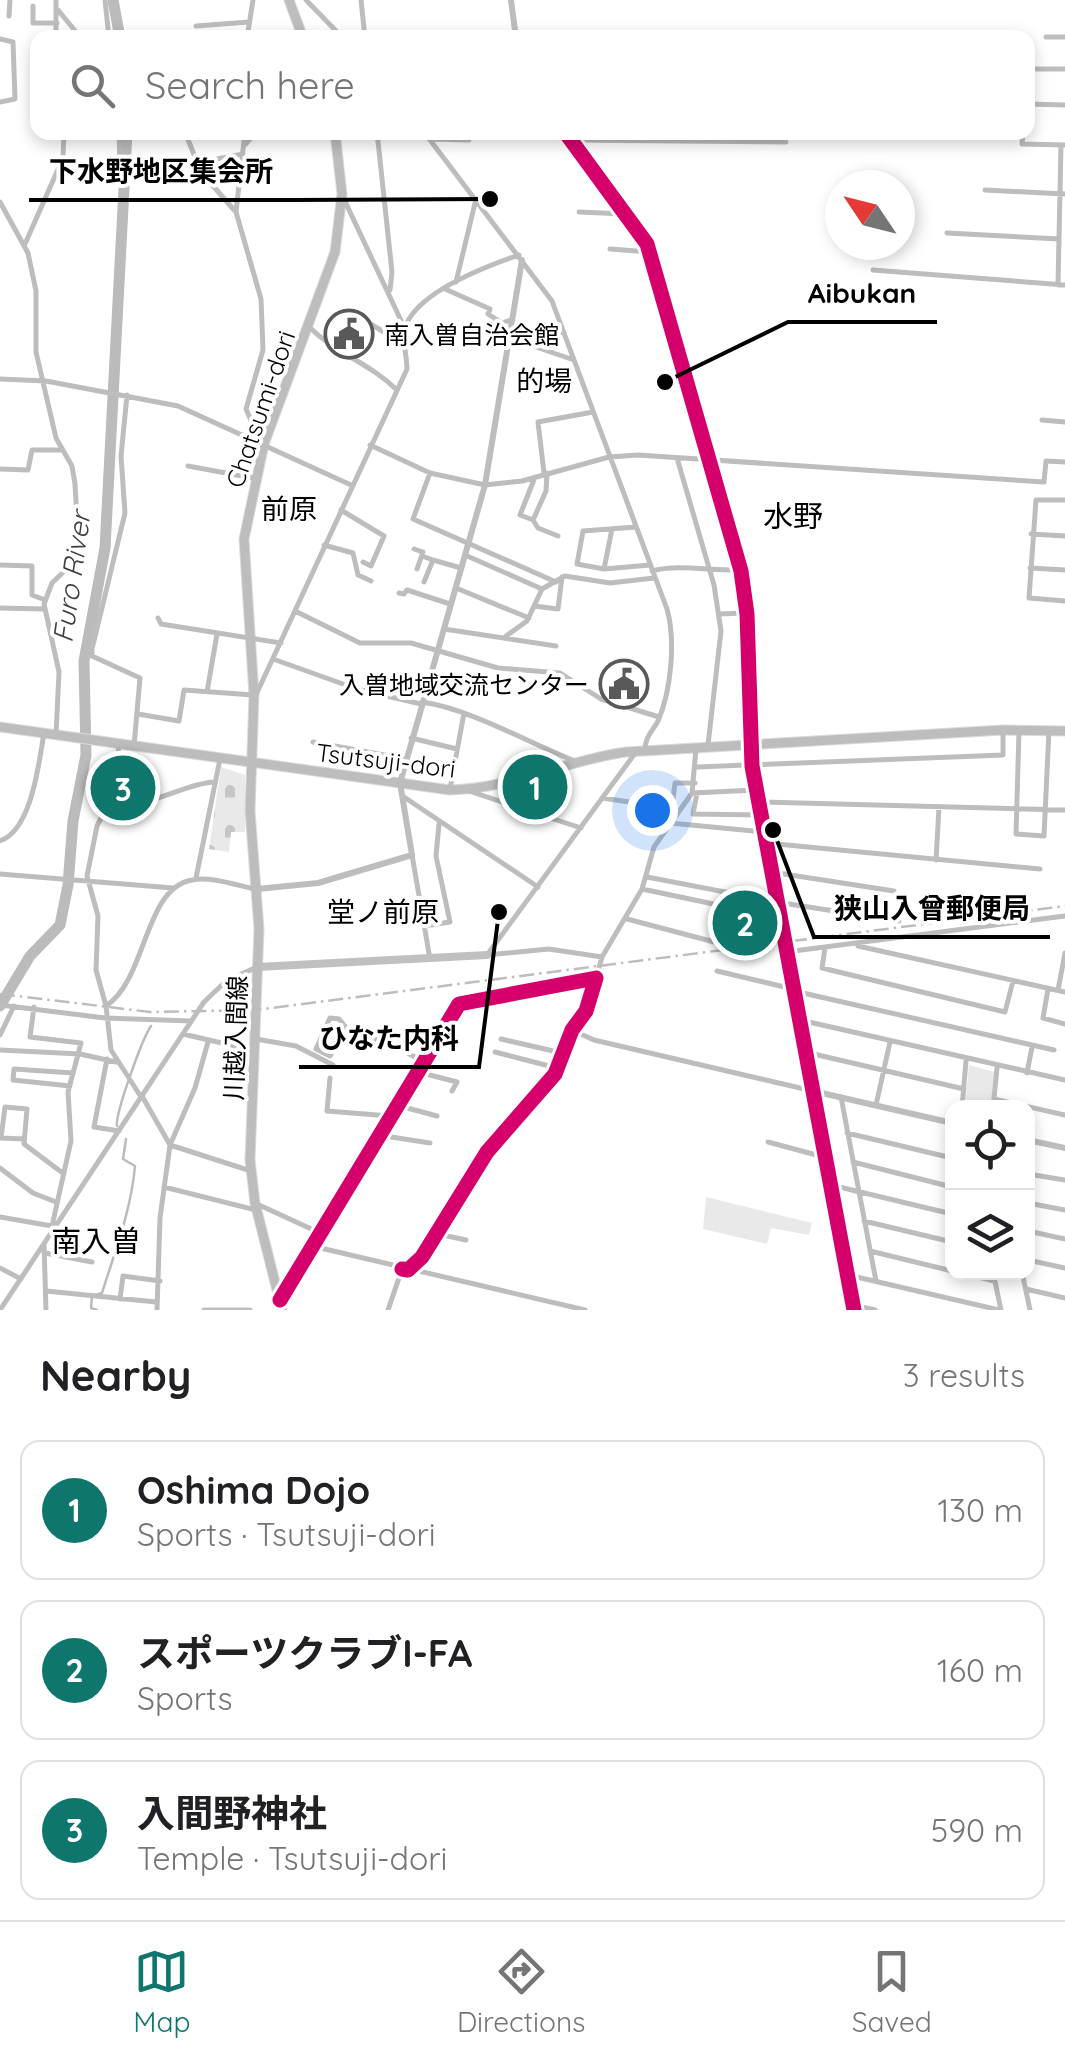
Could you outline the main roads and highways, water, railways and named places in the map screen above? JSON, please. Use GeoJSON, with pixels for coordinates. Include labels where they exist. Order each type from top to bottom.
{"type":"FeatureCollection","features":[{"type":"Feature","properties":{"kind":"main road"},"geometry":{"type":"LineString","coordinates":[[288,0],[300,30]]}},
{"type":"Feature","properties":{"kind":"main road","name":"Chatsumi-dori"},"geometry":{"type":"LineString","coordinates":[[252,764],[254,697],[244,539],[262,443],[335,252],[342,194],[336,140]]}},
{"type":"Feature","properties":{"kind":"main road","name":"Tsutsuji-dori"},"geometry":{"type":"LineString","coordinates":[[0,727],[450,790],[510,782],[575,760],[641,750],[750,747],[1003,730],[1065,731]]}},
{"type":"Feature","properties":{"kind":"main road","name":"川越入間線"},"geometry":{"type":"LineString","coordinates":[[252,764],[257,967],[251,1170],[256,1207],[281,1305]]}},
{"type":"Feature","properties":{"kind":"main road"},"geometry":{"type":"LineString","coordinates":[[257,967],[486,954]]}},
{"type":"Feature","properties":{"kind":"waterway","name":"Furo River"},"geometry":{"type":"LineString","coordinates":[[113,0],[119,30]]}},
{"type":"Feature","properties":{"kind":"waterway","name":"Furo River"},"geometry":{"type":"LineString","coordinates":[[0,1006],[30,956],[60,925],[68,885],[73,821],[86,755],[84,661],[105,548],[127,140]]}},
{"type":"Feature","properties":{"kind":"waterway"},"geometry":{"type":"LineString","coordinates":[[117,1126],[130,1076],[151,1026]]}},
{"type":"Feature","properties":{"kind":"waterway"},"geometry":{"type":"LineString","coordinates":[[97,1310],[91,1308],[92,1296],[102,1293],[133,1183],[135,1166],[123,1159],[126,1139]]}},
{"type":"Feature","properties":{"kind":"railway"},"geometry":{"type":"LineString","coordinates":[[0,994],[150,1012],[256,1010],[1065,906]]}},
{"type":"Feature","properties":{"kind":"place","name":"下水野地区集会所"},"geometry":{"type":"Point","coordinates":[490,199]}},
{"type":"Feature","properties":{"kind":"place","name":"南入曽自治会館"},"geometry":{"type":"Point","coordinates":[349,334]}},
{"type":"Feature","properties":{"kind":"place","name":"Aibukan"},"geometry":{"type":"Point","coordinates":[665,382]}},
{"type":"Feature","properties":{"kind":"place","name":"入曽地域交流センター"},"geometry":{"type":"Point","coordinates":[624,684]}},
{"type":"Feature","properties":{"kind":"place","name":"Oshima Dojo"},"geometry":{"type":"Point","coordinates":[535,787]}},
{"type":"Feature","properties":{"kind":"place","name":"入間野神社"},"geometry":{"type":"Point","coordinates":[123,788]}},
{"type":"Feature","properties":{"kind":"place","name":"狭山入曾郵便局"},"geometry":{"type":"Point","coordinates":[773,830]}},
{"type":"Feature","properties":{"kind":"place","name":"ひなた内科"},"geometry":{"type":"Point","coordinates":[499,912]}},
{"type":"Feature","properties":{"kind":"place","name":"スポーツクラブI-FA"},"geometry":{"type":"Point","coordinates":[745,923]}},
{"type":"Feature","properties":{"kind":"district","name":"的場"},"geometry":{"type":"Point","coordinates":[544,380]}},
{"type":"Feature","properties":{"kind":"district","name":"前原"},"geometry":{"type":"Point","coordinates":[289,508]}},
{"type":"Feature","properties":{"kind":"district","name":"水野"},"geometry":{"type":"Point","coordinates":[793,516]}},
{"type":"Feature","properties":{"kind":"district","name":"堂ノ前原"},"geometry":{"type":"Point","coordinates":[383,911]}},
{"type":"Feature","properties":{"kind":"district","name":"南入曽"},"geometry":{"type":"Point","coordinates":[96,1241]}}]}
